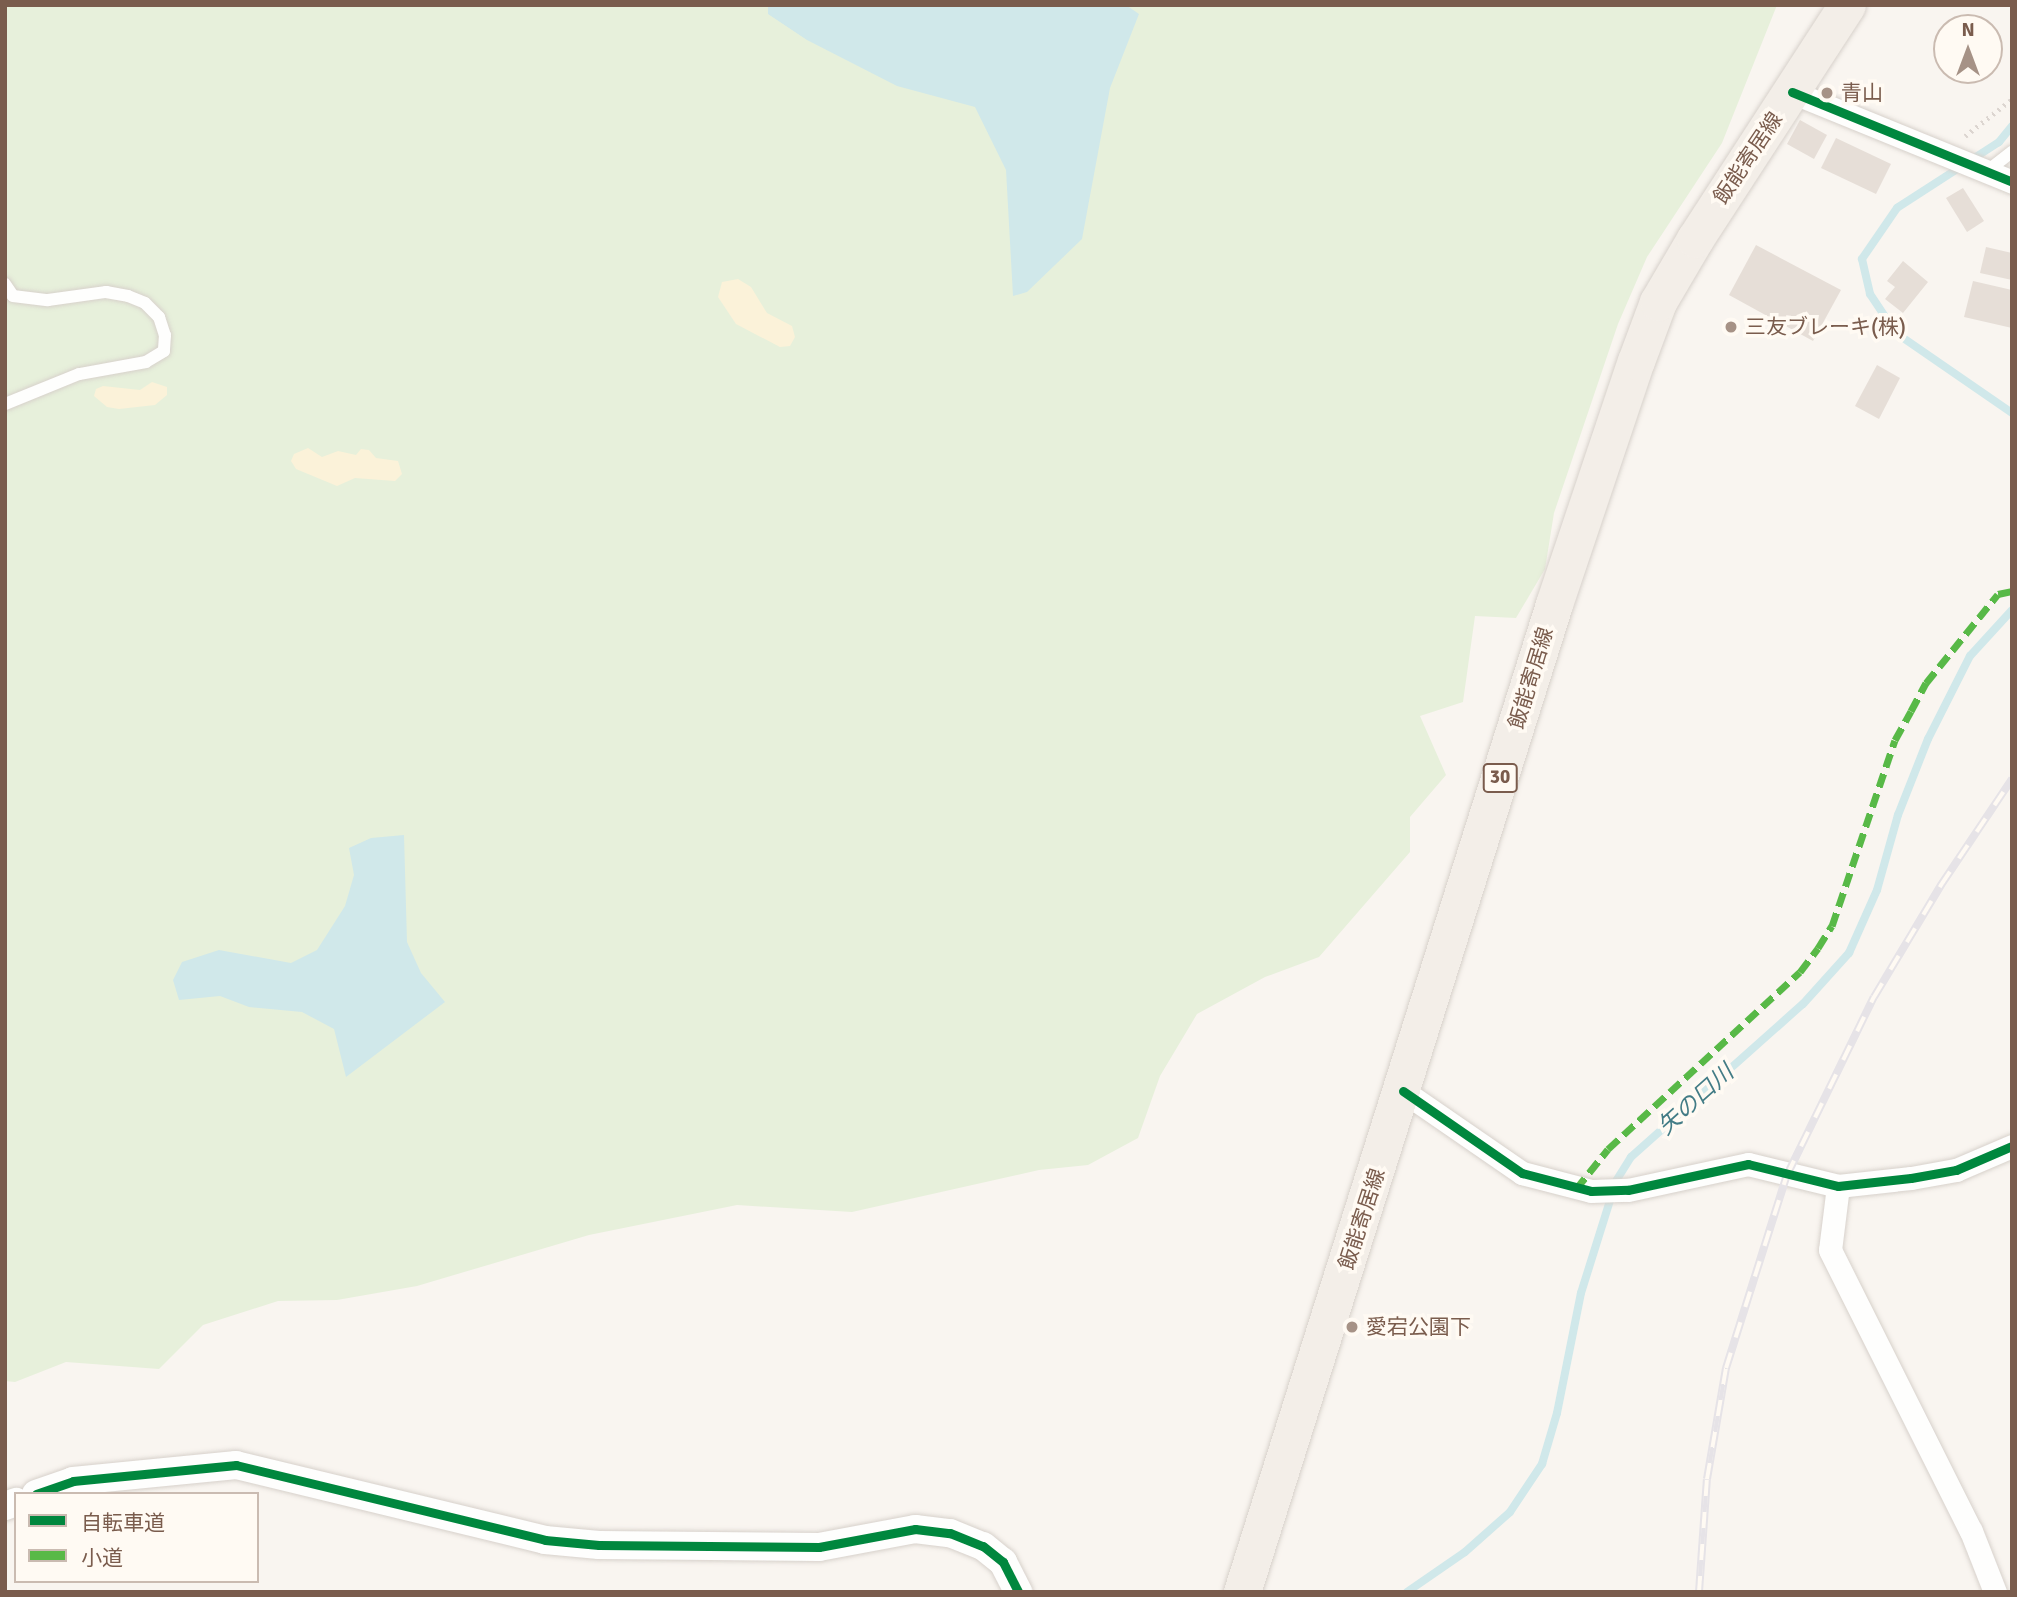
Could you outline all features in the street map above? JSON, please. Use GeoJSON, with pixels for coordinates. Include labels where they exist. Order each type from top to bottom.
{"type":"FeatureCollection","features":[{"type":"Feature","properties":{"kind":"main road","name":"飯能寄居線"},"geometry":{"type":"LineString","coordinates":[[1242,1592],[1403,1091],[1555,604],[1658,302],[1695,239],[1847,5]]}},
{"type":"Feature","properties":{"kind":"street"},"geometry":{"type":"LineString","coordinates":[[1792,92],[2012,182]]}},
{"type":"Feature","properties":{"kind":"street"},"geometry":{"type":"LineString","coordinates":[[1403,1091],[1522,1174],[1591,1191],[1628,1190],[1748,1164],[1838,1186],[1955,1170],[2012,1146]]}},
{"type":"Feature","properties":{"kind":"street"},"geometry":{"type":"LineString","coordinates":[[1838,1186],[1830,1250],[1971,1531],[1996,1592]]}},
{"type":"Feature","properties":{"kind":"street"},"geometry":{"type":"LineString","coordinates":[[42,1492],[73,1481],[236,1465],[545,1540],[819,1547],[915,1529],[950,1533],[982,1546],[1003,1562],[1018,1592]]}},
{"type":"Feature","properties":{"kind":"lane"},"geometry":{"type":"LineString","coordinates":[[1984,172],[2012,152]]}},
{"type":"Feature","properties":{"kind":"lane"},"geometry":{"type":"LineString","coordinates":[[5,284],[13,296],[48,300],[106,292],[128,296],[145,303],[159,317],[165,335],[164,351],[146,362],[79,373],[5,404]]}},
{"type":"Feature","properties":{"kind":"path"},"geometry":{"type":"LineString","coordinates":[[1944,155],[2012,99]]}},
{"type":"Feature","properties":{"kind":"green space"},"geometry":{"type":"Polygon","coordinates":[[[5,5],[1777,5],[1722,143],[1647,257],[1618,324],[1554,513],[1545,569],[1516,618],[1475,616],[1463,702],[1420,716],[1446,775],[1410,817],[1410,852],[1319,957],[1265,977],[1197,1014],[1160,1076],[1138,1138],[1088,1165],[1039,1170],[852,1212],[737,1205],[589,1235],[417,1286],[337,1300],[278,1301],[203,1325],[159,1369],[66,1362],[15,1382],[5,1381],[5,5]]]}},
{"type":"Feature","properties":{"kind":"sand"},"geometry":{"type":"Polygon","coordinates":[[[738,279],[751,287],[767,313],[792,326],[795,337],[790,346],[780,347],[736,324],[718,297],[722,282],[738,279]]]}},
{"type":"Feature","properties":{"kind":"sand"},"geometry":{"type":"Polygon","coordinates":[[[152,382],[167,387],[167,395],[155,405],[119,409],[107,407],[94,396],[96,389],[103,386],[140,390],[152,382]]]}},
{"type":"Feature","properties":{"kind":"sand"},"geometry":{"type":"Polygon","coordinates":[[[308,448],[322,457],[338,451],[356,455],[361,449],[369,450],[376,458],[398,461],[402,474],[395,481],[355,478],[337,486],[296,469],[291,461],[294,454],[308,448]]]}},
{"type":"Feature","properties":{"kind":"water"},"geometry":{"type":"Polygon","coordinates":[[[768,5],[1126,5],[1139,14],[1110,88],[1082,239],[1027,292],[1013,296],[1006,170],[975,107],[897,86],[807,40],[768,14],[768,5]]]}},
{"type":"Feature","properties":{"kind":"water"},"geometry":{"type":"Polygon","coordinates":[[[404,835],[407,942],[421,973],[445,1002],[346,1077],[334,1029],[302,1012],[249,1007],[220,996],[179,1000],[173,980],[182,962],[219,950],[291,963],[317,950],[345,906],[354,875],[349,848],[371,838],[404,835]]]}},
{"type":"Feature","properties":{"kind":"building"},"geometry":{"type":"Polygon","coordinates":[[[1800,120],[1827,135],[1814,159],[1787,144],[1800,120]]]}},
{"type":"Feature","properties":{"kind":"building"},"geometry":{"type":"Polygon","coordinates":[[[1836,138],[1891,164],[1876,194],[1821,168],[1836,138]]]}},
{"type":"Feature","properties":{"kind":"building"},"geometry":{"type":"Polygon","coordinates":[[[1963,188],[1984,221],[1967,232],[1946,198],[1963,188]]]}},
{"type":"Feature","properties":{"kind":"building"},"geometry":{"type":"Polygon","coordinates":[[[1756,245],[1841,290],[1813,341],[1729,295],[1756,245]]]}},
{"type":"Feature","properties":{"kind":"building"},"geometry":{"type":"Polygon","coordinates":[[[1986,247],[2012,253],[2012,280],[1980,273],[1986,247]]]}},
{"type":"Feature","properties":{"kind":"building"},"geometry":{"type":"Polygon","coordinates":[[[1903,261],[1928,282],[1903,313],[1885,299],[1895,287],[1887,281],[1903,261]]]}},
{"type":"Feature","properties":{"kind":"building"},"geometry":{"type":"Polygon","coordinates":[[[1973,281],[2012,290],[2012,328],[1964,317],[1973,281]]]}},
{"type":"Feature","properties":{"kind":"building"},"geometry":{"type":"Polygon","coordinates":[[[1877,365],[1900,378],[1879,419],[1855,406],[1877,365]]]}},
{"type":"Feature","properties":{"kind":"waterway","name":"矢の口川"},"geometry":{"type":"LineString","coordinates":[[2012,126],[1999,142],[1897,208],[1862,259],[1870,294],[1896,333],[2012,413]]}},
{"type":"Feature","properties":{"kind":"waterway","name":"矢の口川"},"geometry":{"type":"LineString","coordinates":[[1407,1592],[1465,1552],[1510,1512],[1542,1464],[1557,1413],[1581,1293],[1616,1181],[1631,1157],[1803,1004],[1849,953],[1877,890],[1898,815],[1928,739],[1970,656],[2012,610]]}},
{"type":"Feature","properties":{"kind":"railway"},"geometry":{"type":"LineString","coordinates":[[1699,1592],[1707,1479],[1726,1368],[1787,1175],[1874,997],[1941,885],[2012,779]]}},
{"type":"Feature","properties":{"kind":"marked path"},"geometry":{"type":"LineString","coordinates":[[1576,1189],[1608,1149],[1800,972],[1818,948],[1832,926],[1895,740],[1926,683],[1998,594],[2012,591]]}},
{"type":"Feature","properties":{"kind":"cycle path"},"geometry":{"type":"LineString","coordinates":[[1792,92],[2012,182]]}},
{"type":"Feature","properties":{"kind":"cycle path"},"geometry":{"type":"LineString","coordinates":[[1403,1091],[1522,1173],[1591,1191],[1628,1190],[1748,1164],[1838,1186],[1956,1170],[2012,1146]]}},
{"type":"Feature","properties":{"kind":"cycle path"},"geometry":{"type":"LineString","coordinates":[[42,1492],[73,1481],[236,1465],[545,1540],[599,1545],[819,1547],[915,1529],[950,1533],[983,1546],[1003,1562],[1018,1592]]}},
{"type":"Feature","properties":{"kind":"place","name":"青山"},"geometry":{"type":"Point","coordinates":[1827,93]}},
{"type":"Feature","properties":{"kind":"place","name":"三友ブレーキ(株)"},"geometry":{"type":"Point","coordinates":[1731,327]}},
{"type":"Feature","properties":{"kind":"place","name":"愛宕公園下"},"geometry":{"type":"Point","coordinates":[1352,1327]}}]}
